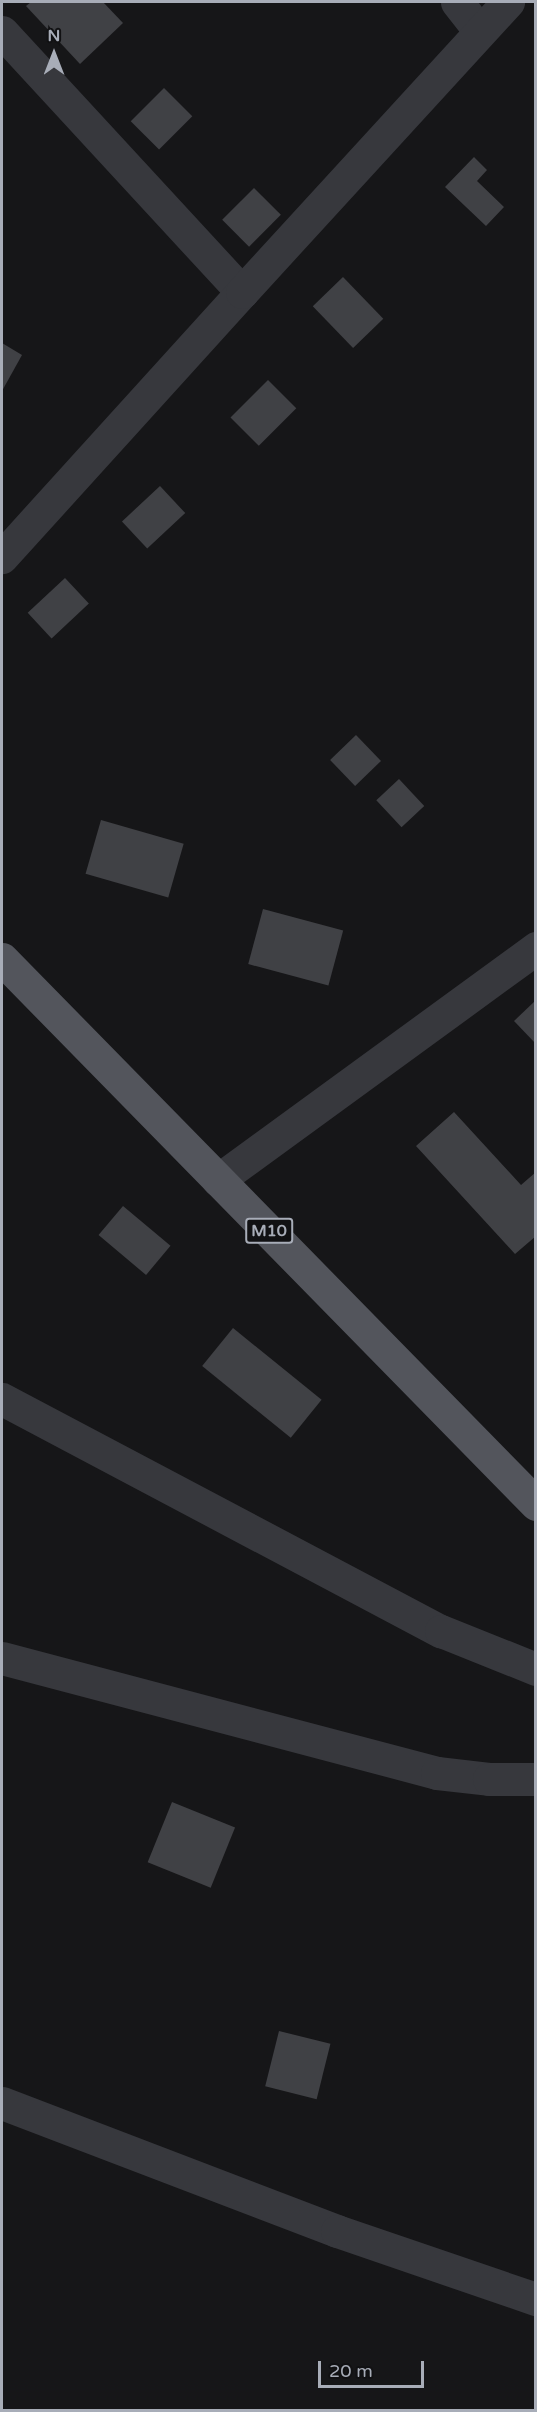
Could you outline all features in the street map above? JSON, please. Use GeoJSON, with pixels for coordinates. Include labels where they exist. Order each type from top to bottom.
{"type":"FeatureCollection","features":[{"type":"Feature","properties":{"kind":"main road","name":"M10"},"geometry":{"type":"LineString","coordinates":[[2,959],[536,1504]]}},
{"type":"Feature","properties":{"kind":"street"},"geometry":{"type":"LineString","coordinates":[[457,2],[480,30]]}},
{"type":"Feature","properties":{"kind":"street"},"geometry":{"type":"LineString","coordinates":[[2,557],[480,30],[508,2]]}},
{"type":"Feature","properties":{"kind":"street"},"geometry":{"type":"LineString","coordinates":[[2,32],[242,292]]}},
{"type":"Feature","properties":{"kind":"street"},"geometry":{"type":"LineString","coordinates":[[218,1180],[536,948]]}},
{"type":"Feature","properties":{"kind":"street"},"geometry":{"type":"LineString","coordinates":[[2,1399],[441,1631],[536,1669]]}},
{"type":"Feature","properties":{"kind":"street"},"geometry":{"type":"LineString","coordinates":[[2,1658],[437,1773],[489,1779],[536,1779]]}},
{"type":"Feature","properties":{"kind":"street"},"geometry":{"type":"LineString","coordinates":[[2,2103],[337,2231],[536,2299]]}},
{"type":"Feature","properties":{"kind":"building"},"geometry":{"type":"Polygon","coordinates":[[[31,2],[103,2],[123,23],[80,64],[26,6],[31,2]]]}},
{"type":"Feature","properties":{"kind":"building"},"geometry":{"type":"Polygon","coordinates":[[[164,88],[192,116],[159,150],[131,121],[164,88]]]}},
{"type":"Feature","properties":{"kind":"building"},"geometry":{"type":"Polygon","coordinates":[[[474,157],[487,170],[477,181],[504,207],[486,226],[445,187],[474,157]]]}},
{"type":"Feature","properties":{"kind":"building"},"geometry":{"type":"Polygon","coordinates":[[[254,188],[281,215],[249,247],[222,220],[254,188]]]}},
{"type":"Feature","properties":{"kind":"building"},"geometry":{"type":"Polygon","coordinates":[[[343,277],[383,319],[353,348],[313,306],[343,277]]]}},
{"type":"Feature","properties":{"kind":"building"},"geometry":{"type":"Polygon","coordinates":[[[2,343],[22,355],[2,391],[2,343]]]}},
{"type":"Feature","properties":{"kind":"building"},"geometry":{"type":"Polygon","coordinates":[[[268,380],[296,408],[259,446],[231,417],[268,380]]]}},
{"type":"Feature","properties":{"kind":"building"},"geometry":{"type":"Polygon","coordinates":[[[160,486],[185,513],[147,549],[122,521],[160,486]]]}},
{"type":"Feature","properties":{"kind":"building"},"geometry":{"type":"Polygon","coordinates":[[[65,578],[89,604],[52,638],[28,613],[65,578]]]}},
{"type":"Feature","properties":{"kind":"building"},"geometry":{"type":"Polygon","coordinates":[[[356,735],[381,761],[355,786],[330,760],[356,735]]]}},
{"type":"Feature","properties":{"kind":"building"},"geometry":{"type":"Polygon","coordinates":[[[399,779],[424,806],[402,827],[376,800],[399,779]]]}},
{"type":"Feature","properties":{"kind":"building"},"geometry":{"type":"Polygon","coordinates":[[[101,820],[184,844],[168,898],[86,874],[101,820]]]}},
{"type":"Feature","properties":{"kind":"building"},"geometry":{"type":"Polygon","coordinates":[[[263,909],[343,930],[328,986],[248,964],[263,909]]]}},
{"type":"Feature","properties":{"kind":"building"},"geometry":{"type":"Polygon","coordinates":[[[536,1000],[536,1044],[514,1021],[536,1000]]]}},
{"type":"Feature","properties":{"kind":"building"},"geometry":{"type":"Polygon","coordinates":[[[454,1112],[521,1185],[536,1172],[536,1236],[515,1254],[416,1146],[454,1112]]]}},
{"type":"Feature","properties":{"kind":"building"},"geometry":{"type":"Polygon","coordinates":[[[123,1206],[170,1246],[146,1275],[99,1235],[123,1206]]]}},
{"type":"Feature","properties":{"kind":"building"},"geometry":{"type":"Polygon","coordinates":[[[233,1328],[322,1400],[291,1438],[202,1366],[233,1328]]]}},
{"type":"Feature","properties":{"kind":"building"},"geometry":{"type":"Polygon","coordinates":[[[172,1802],[235,1827],[211,1888],[148,1862],[172,1802]]]}},
{"type":"Feature","properties":{"kind":"building"},"geometry":{"type":"Polygon","coordinates":[[[279,2031],[330,2044],[317,2099],[265,2086],[279,2031]]]}}]}
